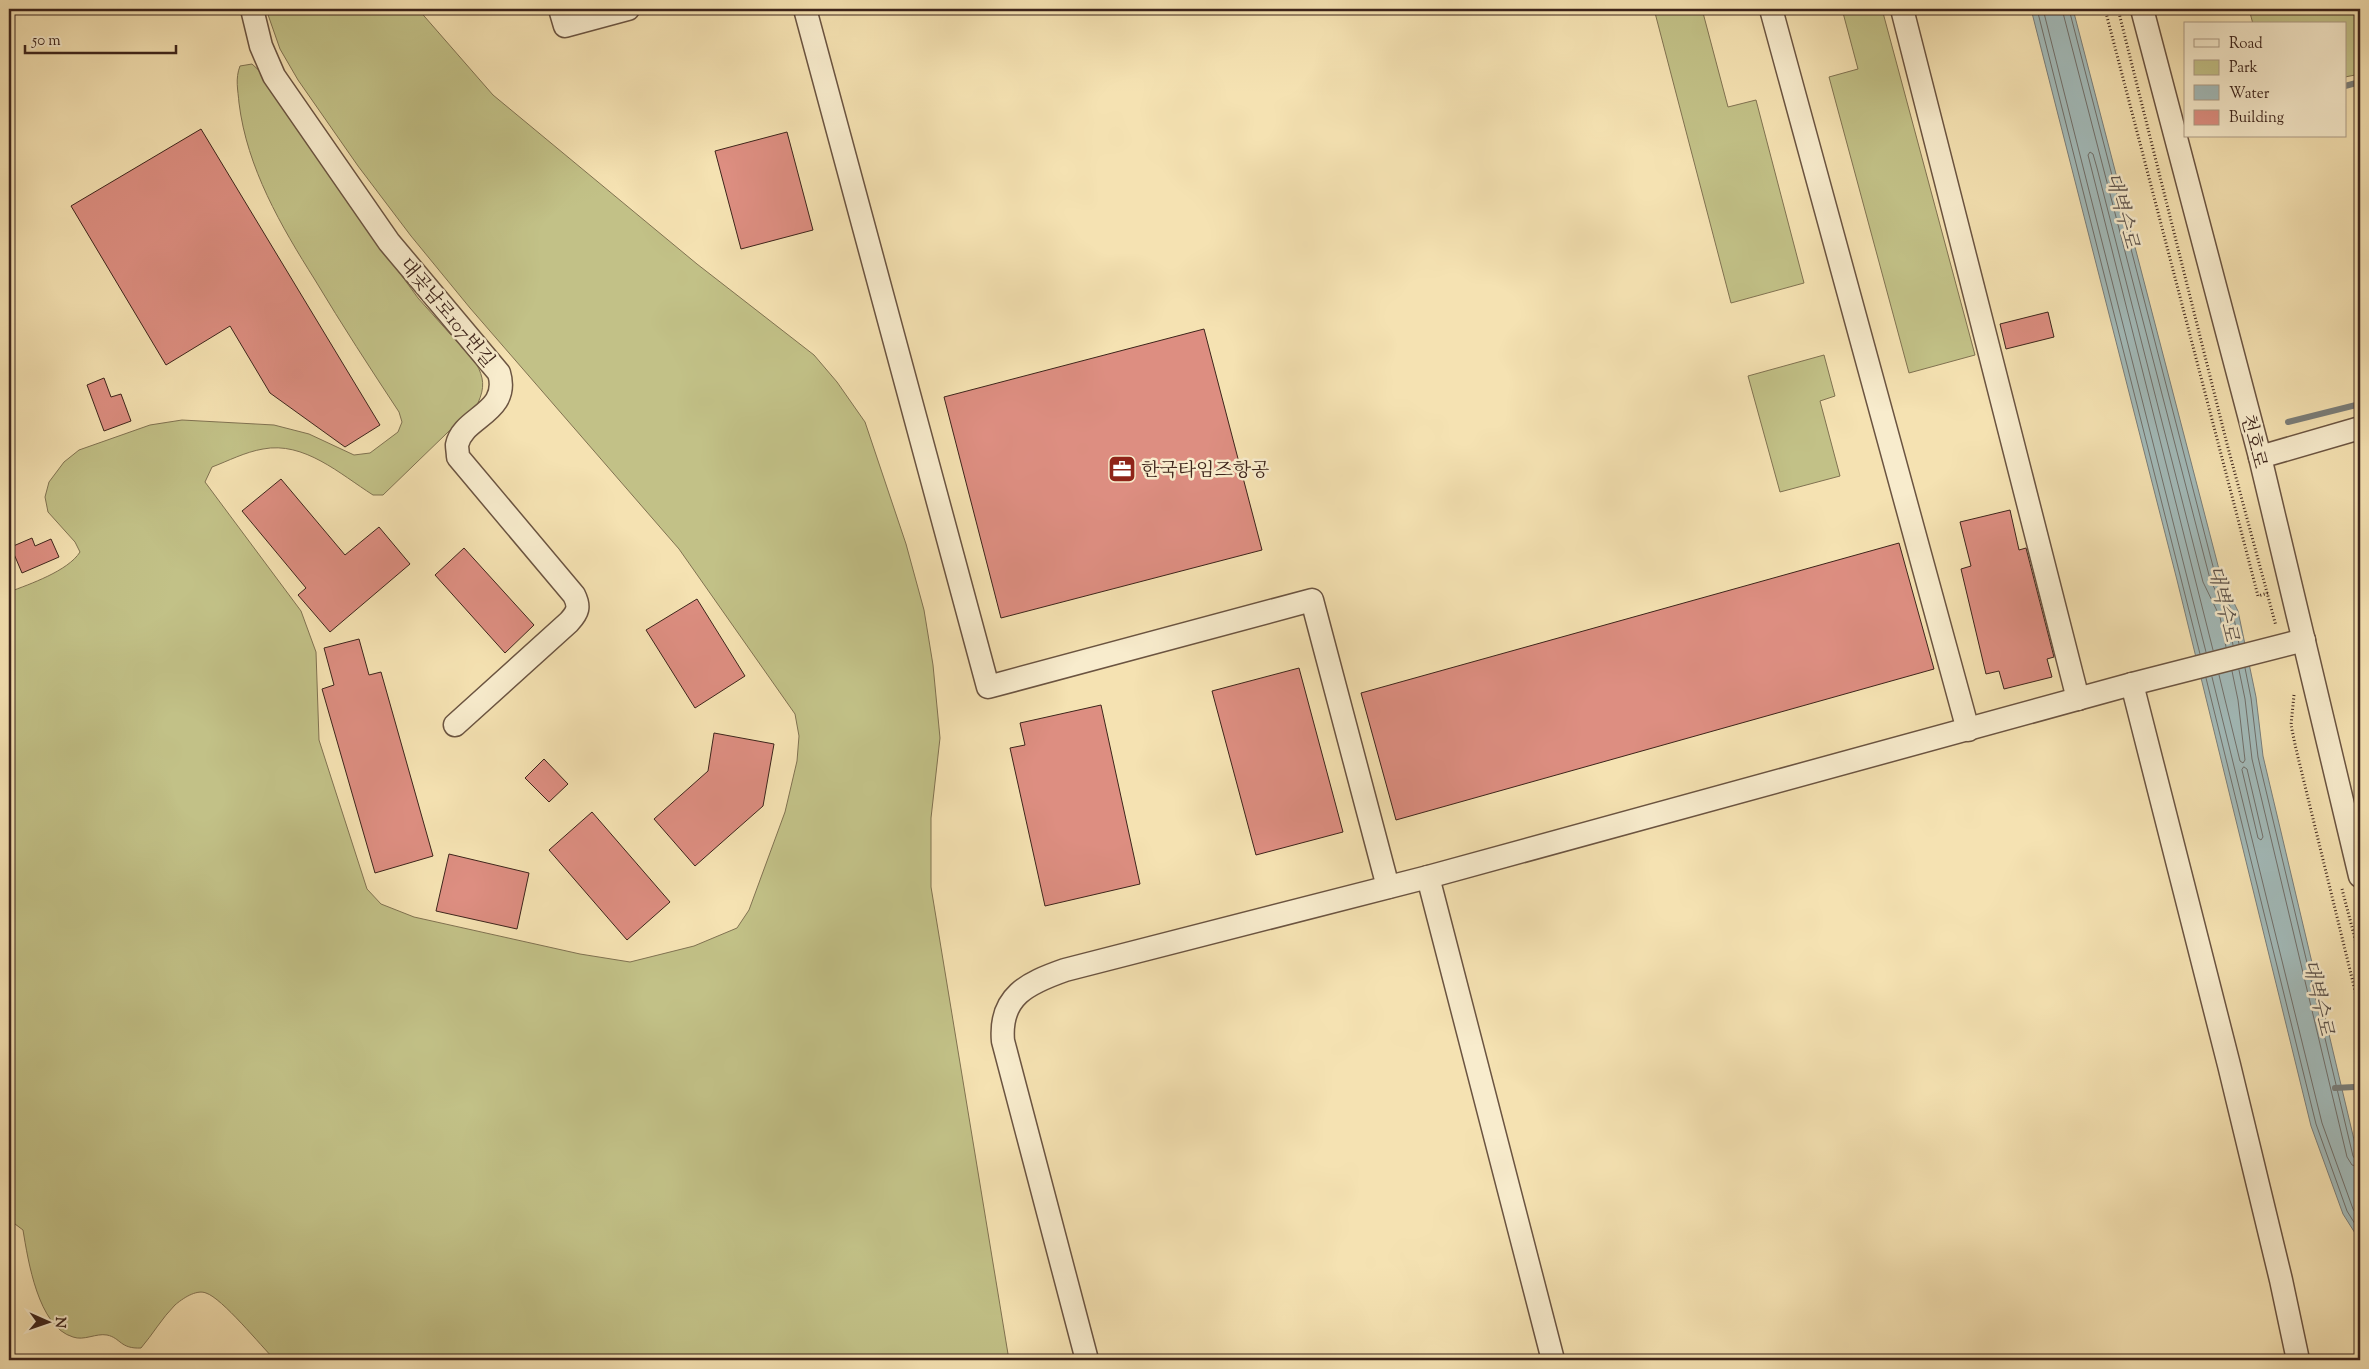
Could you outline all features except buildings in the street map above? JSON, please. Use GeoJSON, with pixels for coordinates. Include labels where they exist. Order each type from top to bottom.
{"type":"FeatureCollection","features":[{"type":"Feature","properties":{"kind":"street","name":"대곶남로107번길"},"geometry":{"type":"LineString","coordinates":[[252,9],[261,46],[274,76],[389,242],[499,373],[502,383],[501,393],[494,404],[462,436],[457,445],[458,457],[574,595],[578,605],[577,613],[569,622],[456,725]]}},
{"type":"Feature","properties":{"kind":"street"},"geometry":{"type":"LineString","coordinates":[[560,9],[565,26],[628,9]]}},
{"type":"Feature","properties":{"kind":"street"},"geometry":{"type":"LineString","coordinates":[[805,9],[988,687],[1312,600],[1388,887]]}},
{"type":"Feature","properties":{"kind":"street"},"geometry":{"type":"LineString","coordinates":[[1771,9],[1968,730]]}},
{"type":"Feature","properties":{"kind":"street"},"geometry":{"type":"LineString","coordinates":[[1902,9],[2078,699]]}},
{"type":"Feature","properties":{"kind":"street","name":"천호로"},"geometry":{"type":"LineString","coordinates":[[2142,9],[2260,457],[2304,640],[2350,878]]}},
{"type":"Feature","properties":{"kind":"street"},"geometry":{"type":"LineString","coordinates":[[2260,457],[2360,428]]}},
{"type":"Feature","properties":{"kind":"street"},"geometry":{"type":"LineString","coordinates":[[1087,1360],[1010,1073],[1002,1024],[1005,1011],[1026,986],[1065,970],[1428,877],[2132,684],[2304,640]]}},
{"type":"Feature","properties":{"kind":"street"},"geometry":{"type":"LineString","coordinates":[[2132,684],[2282,1280],[2298,1360]]}},
{"type":"Feature","properties":{"kind":"street"},"geometry":{"type":"LineString","coordinates":[[1428,877],[1552,1360]]}},
{"type":"Feature","properties":{"kind":"path"},"geometry":{"type":"LineString","coordinates":[[2105,9],[2258,596],[2268,593]]}},
{"type":"Feature","properties":{"kind":"path"},"geometry":{"type":"LineString","coordinates":[[2118,9],[2227,444],[2268,593],[2276,646]]}},
{"type":"Feature","properties":{"kind":"path"},"geometry":{"type":"LineString","coordinates":[[2292,687],[2298,714]]}},
{"type":"Feature","properties":{"kind":"path"},"geometry":{"type":"LineString","coordinates":[[2294,695],[2291,725],[2296,749],[2360,1011]]}},
{"type":"Feature","properties":{"kind":"path"},"geometry":{"type":"LineString","coordinates":[[2350,878],[2360,958]]}},
{"type":"Feature","properties":{"kind":"green space"},"geometry":{"type":"Polygon","coordinates":[[[266,9],[418,9],[493,95],[697,264],[814,355],[837,382],[865,422],[906,544],[924,610],[933,665],[940,738],[931,818],[931,887],[1009,1360],[275,1360],[222,1304],[202,1292],[194,1293],[175,1305],[141,1348],[129,1347],[112,1336],[107,1335],[73,1337],[61,1331],[43,1307],[32,1274],[23,1230],[15,1224],[9,1224],[9,592],[58,571],[80,552],[75,542],[48,512],[45,497],[49,482],[64,462],[79,450],[150,425],[182,420],[274,425],[309,434],[354,455],[370,453],[398,432],[402,422],[399,412],[302,260],[267,196],[249,150],[243,127],[237,84],[240,66],[252,64],[263,74],[364,224],[418,298],[476,363],[482,378],[483,387],[478,403],[383,495],[373,495],[321,461],[293,450],[278,448],[250,452],[212,467],[205,482],[301,611],[316,652],[319,740],[367,889],[381,904],[414,917],[580,954],[630,962],[694,946],[737,928],[749,910],[785,812],[797,761],[799,736],[795,714],[679,549],[470,308],[411,236],[358,166],[298,80],[280,49],[266,9]]]}},
{"type":"Feature","properties":{"kind":"green space"},"geometry":{"type":"Polygon","coordinates":[[[1654,9],[1702,9],[1728,107],[1756,100],[1804,283],[1731,303],[1654,9]]]}},
{"type":"Feature","properties":{"kind":"green space"},"geometry":{"type":"Polygon","coordinates":[[[1842,9],[1882,9],[1975,355],[1909,373],[1829,77],[1858,69],[1842,9]]]}},
{"type":"Feature","properties":{"kind":"green space"},"geometry":{"type":"Polygon","coordinates":[[[2249,9],[2360,9],[2360,74],[2346,77],[2346,22],[2252,22],[2249,9]]]}},
{"type":"Feature","properties":{"kind":"green space"},"geometry":{"type":"Polygon","coordinates":[[[1824,355],[1835,396],[1820,401],[1840,476],[1780,492],[1748,376],[1824,355]]]}},
{"type":"Feature","properties":{"kind":"water","name":"대벽수로"},"geometry":{"type":"Polygon","coordinates":[[[2031,9],[2073,9],[2221,577],[2238,611],[2256,697],[2263,756],[2360,1165],[2360,1241],[2343,1214],[2311,1126],[2177,580],[2031,9]]]}},
{"type":"Feature","properties":{"kind":"waterway"},"geometry":{"type":"LineString","coordinates":[[2346,86],[2360,82]]}},
{"type":"Feature","properties":{"kind":"waterway"},"geometry":{"type":"LineString","coordinates":[[2288,422],[2360,404]]}},
{"type":"Feature","properties":{"kind":"waterway"},"geometry":{"type":"LineString","coordinates":[[2335,1088],[2354,1087]]}},
{"type":"Feature","properties":{"kind":"place","name":"한국타임즈항공"},"geometry":{"type":"Point","coordinates":[1122,469]}}]}
